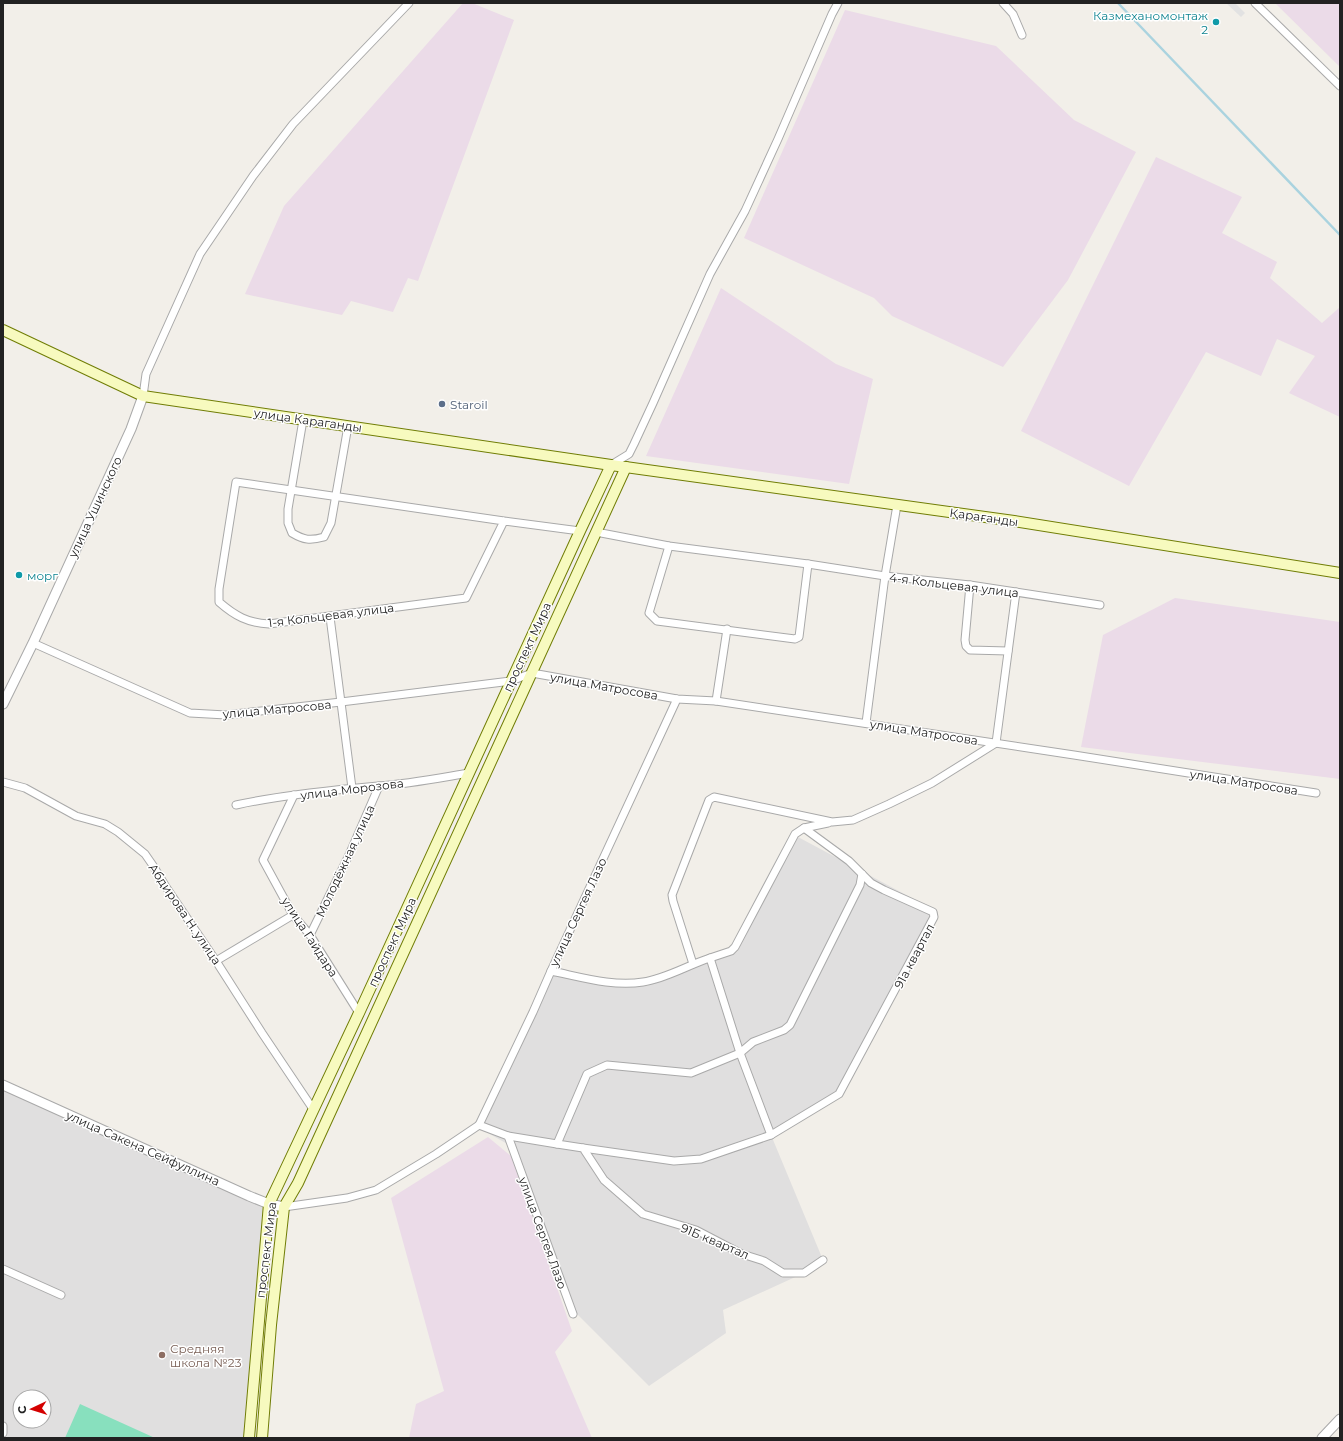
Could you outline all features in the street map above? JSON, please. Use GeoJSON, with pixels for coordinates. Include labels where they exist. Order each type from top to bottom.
{"type":"FeatureCollection","features":[{"type":"Feature","properties":{"kind":"main road","name":"улица Караганды"},"geometry":{"type":"LineString","coordinates":[[3,330],[143,396],[626,467]]}},
{"type":"Feature","properties":{"kind":"main road","name":"проспект Мира"},"geometry":{"type":"LineString","coordinates":[[249,1438],[269,1204],[359,1013],[611,465]]}},
{"type":"Feature","properties":{"kind":"main road","name":"проспект Мира"},"geometry":{"type":"LineString","coordinates":[[262,1438],[271,1325],[284,1207],[298,1183],[626,467]]}},
{"type":"Feature","properties":{"kind":"main road","name":"Қарағанды"},"geometry":{"type":"LineString","coordinates":[[626,467],[1014,521],[1340,573]]}},
{"type":"Feature","properties":{"kind":"street"},"geometry":{"type":"LineString","coordinates":[[143,396],[146,374],[200,254],[253,176],[293,124],[409,3]]}},
{"type":"Feature","properties":{"kind":"street"},"geometry":{"type":"LineString","coordinates":[[626,467],[629,454],[710,274],[745,211],[838,3]]}},
{"type":"Feature","properties":{"kind":"street"},"geometry":{"type":"LineString","coordinates":[[1003,3],[1013,14],[1022,35]]}},
{"type":"Feature","properties":{"kind":"street"},"geometry":{"type":"LineString","coordinates":[[1255,3],[1340,86]]}},
{"type":"Feature","properties":{"kind":"street","name":"улица Ушинского"},"geometry":{"type":"LineString","coordinates":[[3,704],[6,691],[33,643],[132,429],[143,396]]}},
{"type":"Feature","properties":{"kind":"street"},"geometry":{"type":"LineString","coordinates":[[303,420],[290,490],[288,523],[292,533],[300,538],[312,540],[324,537],[331,523],[348,426]]}},
{"type":"Feature","properties":{"kind":"street"},"geometry":{"type":"LineString","coordinates":[[611,465],[629,454]]}},
{"type":"Feature","properties":{"kind":"street","name":"1-я Кольцевая улица"},"geometry":{"type":"LineString","coordinates":[[504,521],[466,598],[269,624],[254,623],[229,611],[219,602],[219,589],[236,482],[580,531]]}},
{"type":"Feature","properties":{"kind":"street"},"geometry":{"type":"LineString","coordinates":[[866,723],[885,576],[897,505]]}},
{"type":"Feature","properties":{"kind":"street","name":"4-я Кольцевая улица"},"geometry":{"type":"LineString","coordinates":[[596,532],[669,546],[808,564],[885,576],[970,585],[1100,605]]}},
{"type":"Feature","properties":{"kind":"street"},"geometry":{"type":"LineString","coordinates":[[669,546],[649,613],[657,621],[795,639],[799,637],[808,564]]}},
{"type":"Feature","properties":{"kind":"street"},"geometry":{"type":"LineString","coordinates":[[970,585],[965,640],[966,646],[970,650],[1008,651]]}},
{"type":"Feature","properties":{"kind":"street"},"geometry":{"type":"LineString","coordinates":[[551,971],[605,982],[629,984],[651,981],[731,951],[735,947],[795,834],[804,828],[832,822],[853,820],[889,804],[932,783],[996,743],[1016,592]]}},
{"type":"Feature","properties":{"kind":"street"},"geometry":{"type":"LineString","coordinates":[[330,617],[352,788]]}},
{"type":"Feature","properties":{"kind":"street"},"geometry":{"type":"LineString","coordinates":[[716,700],[727,629]]}},
{"type":"Feature","properties":{"kind":"street","name":"улица Матросова"},"geometry":{"type":"LineString","coordinates":[[33,643],[190,712],[226,715],[341,702],[511,681],[532,673],[677,699],[716,700],[1316,793]]}},
{"type":"Feature","properties":{"kind":"street","name":"улица Сергея Лазо"},"geometry":{"type":"LineString","coordinates":[[479,1126],[677,699]]}},
{"type":"Feature","properties":{"kind":"street","name":"улица Морозова"},"geometry":{"type":"LineString","coordinates":[[236,805],[263,799],[379,786],[469,773]]}},
{"type":"Feature","properties":{"kind":"street","name":"Абдирова Н. улица"},"geometry":{"type":"LineString","coordinates":[[3,782],[25,788],[76,816],[105,824],[118,832],[145,854],[216,961],[262,1034],[313,1108]]}},
{"type":"Feature","properties":{"kind":"street","name":"Молодёжная улица"},"geometry":{"type":"LineString","coordinates":[[310,935],[349,855],[379,786]]}},
{"type":"Feature","properties":{"kind":"street","name":"улица Гайдара"},"geometry":{"type":"LineString","coordinates":[[294,796],[262,860],[293,915],[310,935],[359,1013]]}},
{"type":"Feature","properties":{"kind":"street"},"geometry":{"type":"LineString","coordinates":[[693,964],[672,901],[672,895],[709,800],[714,797],[832,822]]}},
{"type":"Feature","properties":{"kind":"street"},"geometry":{"type":"LineString","coordinates":[[557,1144],[587,1074],[607,1064],[691,1073],[740,1053],[753,1042],[784,1030],[790,1025],[860,885],[862,874],[838,852],[804,828]]}},
{"type":"Feature","properties":{"kind":"street","name":"91а квартал"},"geometry":{"type":"LineString","coordinates":[[771,1135],[839,1094],[934,917],[934,912],[884,890],[871,883],[862,874]]}},
{"type":"Feature","properties":{"kind":"street"},"geometry":{"type":"LineString","coordinates":[[216,961],[293,915]]}},
{"type":"Feature","properties":{"kind":"street"},"geometry":{"type":"LineString","coordinates":[[284,1207],[347,1198],[376,1190],[479,1126],[508,1136],[674,1161],[701,1159],[771,1135],[740,1053],[710,958]]}},
{"type":"Feature","properties":{"kind":"street","name":"улица Сакена Сейфуллина"},"geometry":{"type":"LineString","coordinates":[[3,1085],[249,1196],[269,1204],[284,1207]]}},
{"type":"Feature","properties":{"kind":"street","name":"улица Сергея Лазо"},"geometry":{"type":"LineString","coordinates":[[508,1136],[573,1314]]}},
{"type":"Feature","properties":{"kind":"street","name":"91Б квартал"},"geometry":{"type":"LineString","coordinates":[[583,1148],[604,1180],[643,1214],[696,1230],[742,1254],[764,1261],[783,1273],[804,1273],[823,1260]]}},
{"type":"Feature","properties":{"kind":"street"},"geometry":{"type":"LineString","coordinates":[[3,1270],[61,1296]]}},
{"type":"Feature","properties":{"kind":"street"},"geometry":{"type":"LineString","coordinates":[[1322,1438],[1340,1419]]}},
{"type":"Feature","properties":{"kind":"street"},"geometry":{"type":"LineString","coordinates":[[3,1426],[3,1433]]}},
{"type":"Feature","properties":{"kind":"shaded area"},"geometry":{"type":"Polygon","coordinates":[[[463,3],[472,3],[514,20],[418,281],[408,278],[393,312],[351,301],[342,315],[245,294],[284,206],[463,3]]]}},
{"type":"Feature","properties":{"kind":"shaded area"},"geometry":{"type":"Polygon","coordinates":[[[1226,3],[1235,3],[1245,13],[1241,17],[1226,3]]]}},
{"type":"Feature","properties":{"kind":"shaded area"},"geometry":{"type":"Polygon","coordinates":[[[1275,3],[1340,3],[1340,67],[1275,3]]]}},
{"type":"Feature","properties":{"kind":"shaded area"},"geometry":{"type":"Polygon","coordinates":[[[845,10],[996,46],[1074,120],[1136,152],[1068,280],[1003,367],[892,316],[874,298],[744,238],[845,10]]]}},
{"type":"Feature","properties":{"kind":"shaded area"},"geometry":{"type":"Polygon","coordinates":[[[1156,157],[1242,197],[1222,233],[1277,262],[1270,278],[1322,323],[1340,307],[1340,417],[1289,393],[1315,356],[1277,339],[1261,376],[1206,352],[1129,486],[1021,431],[1156,157]]]}},
{"type":"Feature","properties":{"kind":"shaded area"},"geometry":{"type":"Polygon","coordinates":[[[721,288],[836,364],[873,379],[849,484],[646,456],[721,288]]]}},
{"type":"Feature","properties":{"kind":"shaded area"},"geometry":{"type":"Polygon","coordinates":[[[1175,598],[1340,622],[1340,779],[1081,747],[1103,635],[1175,598]]]}},
{"type":"Feature","properties":{"kind":"shaded area"},"geometry":{"type":"Polygon","coordinates":[[[798,837],[938,912],[839,1094],[771,1135],[823,1260],[804,1273],[723,1310],[726,1333],[649,1386],[574,1311],[516,1149],[481,1129],[552,971],[628,986],[647,986],[673,973],[737,952],[798,837]]]}},
{"type":"Feature","properties":{"kind":"shaded area"},"geometry":{"type":"Polygon","coordinates":[[[3,1084],[269,1204],[252,1438],[3,1438],[3,1084]]]}},
{"type":"Feature","properties":{"kind":"shaded area"},"geometry":{"type":"Polygon","coordinates":[[[488,1137],[511,1156],[572,1331],[555,1352],[592,1438],[409,1438],[416,1404],[444,1391],[391,1198],[488,1137]]]}},
{"type":"Feature","properties":{"kind":"green space"},"geometry":{"type":"Polygon","coordinates":[[[80,1404],[155,1438],[65,1438],[80,1404]]]}},
{"type":"Feature","properties":{"kind":"waterway"},"geometry":{"type":"LineString","coordinates":[[1118,3],[1340,235]]}},
{"type":"Feature","properties":{"kind":"place","name":"Казмеханомонтаж 2"},"geometry":{"type":"Point","coordinates":[1216,22]}},
{"type":"Feature","properties":{"kind":"place","name":"Staroil"},"geometry":{"type":"Point","coordinates":[442,404]}},
{"type":"Feature","properties":{"kind":"place","name":"морг"},"geometry":{"type":"Point","coordinates":[19,575]}},
{"type":"Feature","properties":{"kind":"place","name":"Средняя школа №23"},"geometry":{"type":"Point","coordinates":[162,1355]}}]}
